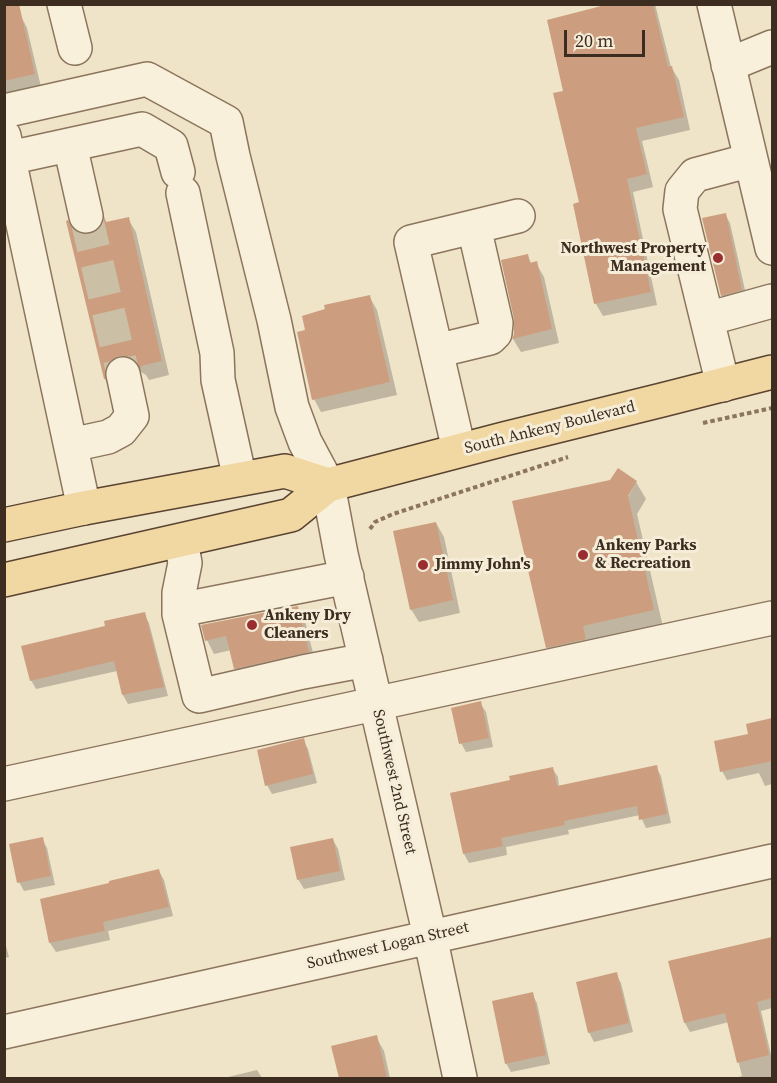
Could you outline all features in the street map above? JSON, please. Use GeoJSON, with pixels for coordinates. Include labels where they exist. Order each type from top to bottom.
{"type":"FeatureCollection","features":[{"type":"Feature","properties":{"kind":"main road","name":"South Ankeny Boulevard"},"geometry":{"type":"LineString","coordinates":[[4,580],[291,515],[328,485],[772,372]]}},
{"type":"Feature","properties":{"kind":"main road"},"geometry":{"type":"LineString","coordinates":[[4,525],[285,471],[328,485]]}},
{"type":"Feature","properties":{"kind":"street"},"geometry":{"type":"LineString","coordinates":[[64,4],[75,48]]}},
{"type":"Feature","properties":{"kind":"street"},"geometry":{"type":"LineString","coordinates":[[714,4],[772,248]]}},
{"type":"Feature","properties":{"kind":"street"},"geometry":{"type":"LineString","coordinates":[[728,65],[772,47]]}},
{"type":"Feature","properties":{"kind":"street","name":"Southwest 2nd Street"},"geometry":{"type":"LineString","coordinates":[[4,111],[147,79],[226,122],[274,320],[292,407],[305,442],[328,485],[460,1078]]}},
{"type":"Feature","properties":{"kind":"street"},"geometry":{"type":"LineString","coordinates":[[84,508],[7,147],[70,145],[142,129],[171,146],[217,352],[218,380],[240,479]]}},
{"type":"Feature","properties":{"kind":"street"},"geometry":{"type":"LineString","coordinates":[[70,145],[86,216]]}},
{"type":"Feature","properties":{"kind":"street"},"geometry":{"type":"LineString","coordinates":[[723,385],[680,209],[682,191],[695,175],[751,160]]}},
{"type":"Feature","properties":{"kind":"street"},"geometry":{"type":"LineString","coordinates":[[459,450],[411,242],[518,216]]}},
{"type":"Feature","properties":{"kind":"street"},"geometry":{"type":"LineString","coordinates":[[436,351],[490,338],[495,333],[496,323],[474,227]]}},
{"type":"Feature","properties":{"kind":"street"},"geometry":{"type":"LineString","coordinates":[[707,319],[772,301]]}},
{"type":"Feature","properties":{"kind":"street"},"geometry":{"type":"LineString","coordinates":[[71,445],[108,437],[121,430],[127,423],[132,416],[123,374]]}},
{"type":"Feature","properties":{"kind":"street"},"geometry":{"type":"LineString","coordinates":[[181,541],[185,563],[179,593],[179,610],[199,696],[366,660]]}},
{"type":"Feature","properties":{"kind":"street"},"geometry":{"type":"LineString","coordinates":[[179,610],[347,577]]}},
{"type":"Feature","properties":{"kind":"street"},"geometry":{"type":"LineString","coordinates":[[4,784],[772,618]]}},
{"type":"Feature","properties":{"kind":"street","name":"Southwest Logan Street"},"geometry":{"type":"LineString","coordinates":[[4,1032],[772,861]]}},
{"type":"Feature","properties":{"kind":"path"},"geometry":{"type":"LineString","coordinates":[[692,426],[772,408]]}},
{"type":"Feature","properties":{"kind":"path"},"geometry":{"type":"LineString","coordinates":[[370,529],[375,522],[393,514],[572,455]]}},
{"type":"Feature","properties":{"kind":"building"},"geometry":{"type":"Polygon","coordinates":[[[4,4],[19,4],[35,74],[4,81],[4,4]]]}},
{"type":"Feature","properties":{"kind":"building"},"geometry":{"type":"Polygon","coordinates":[[[609,4],[653,4],[668,67],[672,66],[684,117],[636,128],[647,174],[627,179],[651,292],[594,304],[573,204],[579,202],[553,93],[563,91],[547,20],[609,4]]]}},
{"type":"Feature","properties":{"kind":"building","name":"Northwest Property Management"},"geometry":{"type":"Polygon","coordinates":[[[726,213],[742,290],[721,296],[702,218],[726,213]]]}},
{"type":"Feature","properties":{"kind":"building"},"geometry":{"type":"Polygon","coordinates":[[[104,216],[106,222],[129,217],[162,361],[141,366],[141,370],[137,362],[129,356],[119,356],[111,360],[105,368],[105,379],[66,221],[68,220],[73,229],[80,234],[90,234],[99,229],[104,222],[104,216]]]}},
{"type":"Feature","properties":{"kind":"building"},"geometry":{"type":"Polygon","coordinates":[[[528,254],[530,263],[537,261],[552,329],[512,339],[514,319],[501,260],[528,254]]]}},
{"type":"Feature","properties":{"kind":"building"},"geometry":{"type":"Polygon","coordinates":[[[370,295],[390,382],[312,400],[297,332],[305,330],[302,316],[325,309],[324,305],[370,295]]]}},
{"type":"Feature","properties":{"kind":"building","name":"Ankeny Parks & Recreation"},"geometry":{"type":"Polygon","coordinates":[[[618,468],[637,481],[628,496],[654,610],[583,626],[586,639],[546,648],[512,501],[610,480],[618,468]]]}},
{"type":"Feature","properties":{"kind":"building","name":"Jimmy John's"},"geometry":{"type":"Polygon","coordinates":[[[436,522],[453,600],[410,610],[393,531],[436,522]]]}},
{"type":"Feature","properties":{"kind":"building","name":"Ankeny Dry Cleaners"},"geometry":{"type":"Polygon","coordinates":[[[298,606],[309,652],[234,669],[226,636],[205,641],[201,625],[298,606]]]}},
{"type":"Feature","properties":{"kind":"building"},"geometry":{"type":"Polygon","coordinates":[[[145,612],[164,687],[122,695],[114,661],[30,681],[21,646],[105,626],[104,621],[145,612]]]}},
{"type":"Feature","properties":{"kind":"building"},"geometry":{"type":"Polygon","coordinates":[[[481,701],[489,738],[459,744],[451,708],[481,701]]]}},
{"type":"Feature","properties":{"kind":"building"},"geometry":{"type":"Polygon","coordinates":[[[772,718],[772,761],[720,772],[714,741],[748,734],[746,724],[772,718]]]}},
{"type":"Feature","properties":{"kind":"building"},"geometry":{"type":"Polygon","coordinates":[[[304,738],[313,774],[265,786],[257,750],[304,738]]]}},
{"type":"Feature","properties":{"kind":"building"},"geometry":{"type":"Polygon","coordinates":[[[657,765],[667,814],[639,820],[637,806],[564,821],[565,825],[501,838],[503,846],[463,854],[450,793],[510,780],[509,776],[553,767],[557,786],[657,765]]]}},
{"type":"Feature","properties":{"kind":"building"},"geometry":{"type":"Polygon","coordinates":[[[43,837],[51,876],[17,883],[9,844],[43,837]]]}},
{"type":"Feature","properties":{"kind":"building"},"geometry":{"type":"Polygon","coordinates":[[[333,838],[340,871],[297,880],[290,847],[333,838]]]}},
{"type":"Feature","properties":{"kind":"building"},"geometry":{"type":"Polygon","coordinates":[[[159,869],[169,907],[103,922],[105,931],[49,943],[40,899],[159,869]]]}},
{"type":"Feature","properties":{"kind":"building"},"geometry":{"type":"Polygon","coordinates":[[[772,937],[772,998],[757,1002],[769,1055],[737,1063],[725,1013],[684,1023],[668,961],[772,937]]]}},
{"type":"Feature","properties":{"kind":"building"},"geometry":{"type":"Polygon","coordinates":[[[617,972],[629,1023],[588,1033],[576,982],[617,972]]]}},
{"type":"Feature","properties":{"kind":"building"},"geometry":{"type":"Polygon","coordinates":[[[533,992],[546,1055],[505,1064],[492,1001],[533,992]]]}},
{"type":"Feature","properties":{"kind":"building"},"geometry":{"type":"Polygon","coordinates":[[[377,1035],[387,1078],[339,1078],[331,1046],[377,1035]]]}},
{"type":"Feature","properties":{"kind":"tunnel"},"geometry":{"type":"LineString","coordinates":[[86,216],[123,374]]}},
{"type":"Feature","properties":{"kind":"place","name":"Northwest Property Management"},"geometry":{"type":"Point","coordinates":[718,258]}},
{"type":"Feature","properties":{"kind":"place","name":"Ankeny Parks & Recreation"},"geometry":{"type":"Point","coordinates":[583,555]}},
{"type":"Feature","properties":{"kind":"place","name":"Jimmy John's"},"geometry":{"type":"Point","coordinates":[423,565]}},
{"type":"Feature","properties":{"kind":"place","name":"Ankeny Dry Cleaners"},"geometry":{"type":"Point","coordinates":[252,625]}}]}
